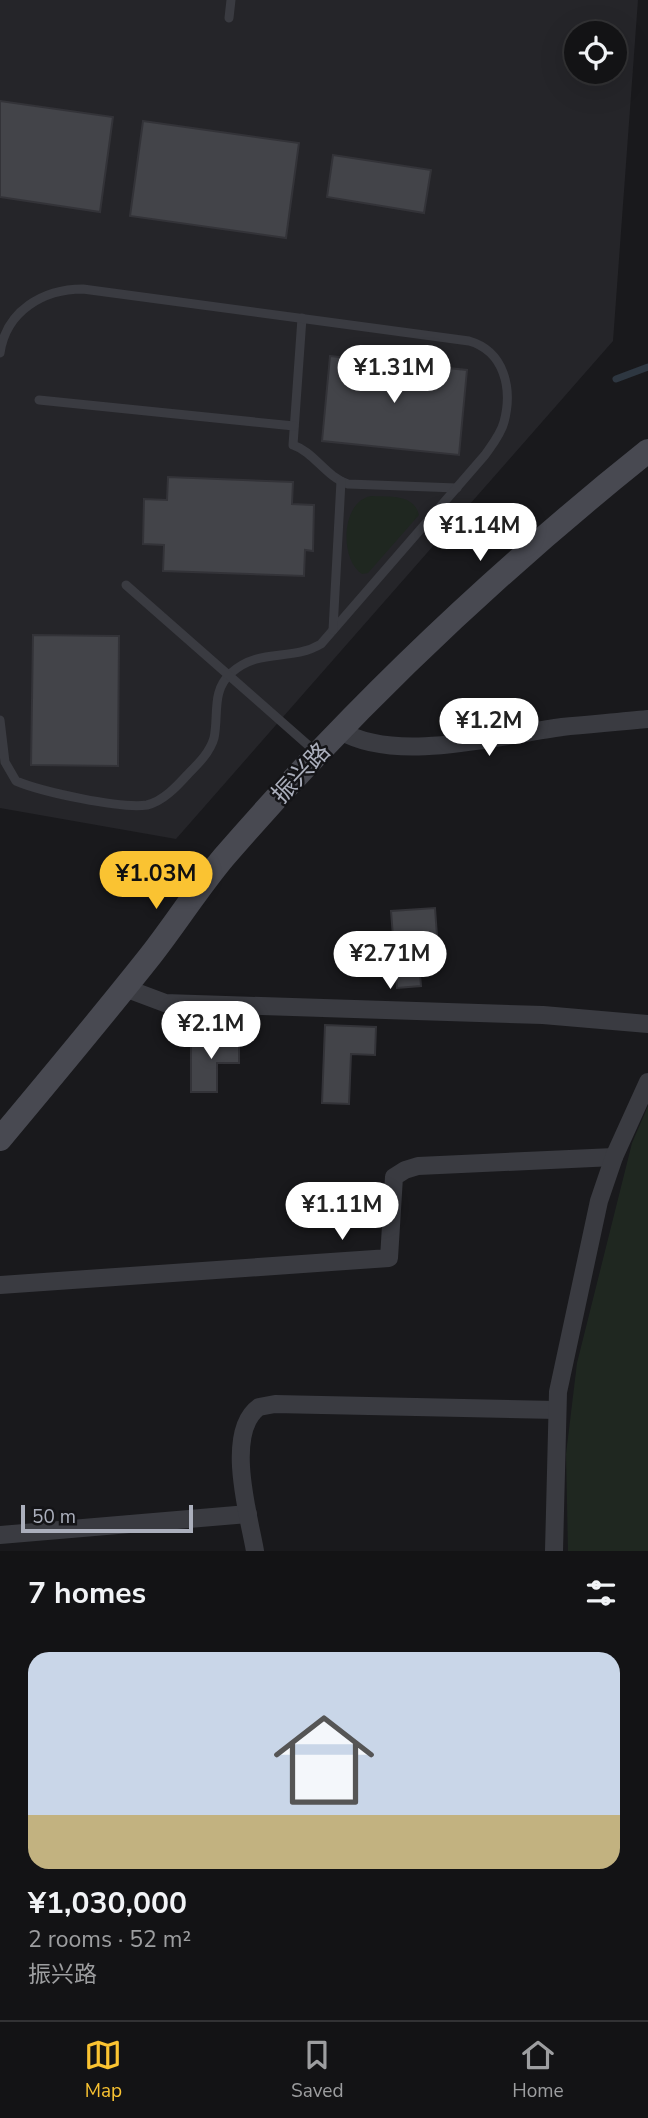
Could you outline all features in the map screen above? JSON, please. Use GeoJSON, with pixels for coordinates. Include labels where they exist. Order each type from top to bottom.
{"type":"FeatureCollection","features":[{"type":"Feature","properties":{"kind":"street","name":"振兴路"},"geometry":{"type":"LineString","coordinates":[[0,1139],[125,988],[221,861],[318,754],[419,652],[555,525],[648,451]]}},
{"type":"Feature","properties":{"kind":"street"},"geometry":{"type":"LineString","coordinates":[[341,731],[367,743],[455,744],[563,727],[648,719]]}},
{"type":"Feature","properties":{"kind":"street"},"geometry":{"type":"LineString","coordinates":[[125,988],[165,1003],[543,1015],[648,1024]]}},
{"type":"Feature","properties":{"kind":"street"},"geometry":{"type":"LineString","coordinates":[[554,1551],[557,1410],[585,1259],[614,1157],[648,1082]]}},
{"type":"Feature","properties":{"kind":"street"},"geometry":{"type":"LineString","coordinates":[[0,1285],[388,1258],[394,1177],[405,1170],[418,1166],[614,1157]]}},
{"type":"Feature","properties":{"kind":"street"},"geometry":{"type":"LineString","coordinates":[[256,1551],[241,1467],[242,1438],[255,1410],[264,1405],[557,1410]]}},
{"type":"Feature","properties":{"kind":"street"},"geometry":{"type":"LineString","coordinates":[[0,1535],[248,1514]]}},
{"type":"Feature","properties":{"kind":"lane"},"geometry":{"type":"LineString","coordinates":[[229,18],[231,0]]}},
{"type":"Feature","properties":{"kind":"lane"},"geometry":{"type":"LineString","coordinates":[[0,353],[2,336],[24,308],[64,289],[83,289],[469,341],[486,346],[494,353],[507,391],[504,423],[485,455],[333,631],[314,648],[252,658],[229,675],[217,696],[214,737],[210,749],[174,790],[149,804],[133,805],[41,790],[16,781],[5,762],[0,720]]}},
{"type":"Feature","properties":{"kind":"lane"},"geometry":{"type":"LineString","coordinates":[[302,318],[293,445],[302,448],[341,481],[457,488]]}},
{"type":"Feature","properties":{"kind":"lane"},"geometry":{"type":"LineString","coordinates":[[39,400],[294,426]]}},
{"type":"Feature","properties":{"kind":"lane"},"geometry":{"type":"LineString","coordinates":[[333,631],[341,481]]}},
{"type":"Feature","properties":{"kind":"lane"},"geometry":{"type":"LineString","coordinates":[[126,585],[318,754]]}},
{"type":"Feature","properties":{"kind":"shaded area"},"geometry":{"type":"Polygon","coordinates":[[[0,0],[638,0],[613,341],[176,839],[0,808],[0,0]]]}},
{"type":"Feature","properties":{"kind":"shaded area"},"geometry":{"type":"Polygon","coordinates":[[[372,496],[407,500],[419,515],[368,573],[362,574],[350,556],[347,531],[354,508],[362,500],[372,496]]]}},
{"type":"Feature","properties":{"kind":"shaded area"},"geometry":{"type":"Polygon","coordinates":[[[648,1106],[648,1551],[568,1551],[566,1454],[577,1363],[632,1143],[648,1106]]]}},
{"type":"Feature","properties":{"kind":"building"},"geometry":{"type":"Polygon","coordinates":[[[0,101],[113,117],[100,212],[0,197],[0,101]]]}},
{"type":"Feature","properties":{"kind":"building"},"geometry":{"type":"Polygon","coordinates":[[[143,121],[299,143],[286,238],[130,216],[143,121]]]}},
{"type":"Feature","properties":{"kind":"building"},"geometry":{"type":"Polygon","coordinates":[[[333,155],[431,170],[424,213],[327,197],[333,155]]]}},
{"type":"Feature","properties":{"kind":"building"},"geometry":{"type":"Polygon","coordinates":[[[330,356],[467,370],[459,455],[322,441],[330,356]]]}},
{"type":"Feature","properties":{"kind":"building"},"geometry":{"type":"Polygon","coordinates":[[[168,477],[293,482],[292,504],[314,505],[313,551],[305,550],[304,576],[163,571],[164,545],[143,544],[144,499],[167,500],[168,477]]]}},
{"type":"Feature","properties":{"kind":"building"},"geometry":{"type":"Polygon","coordinates":[[[33,635],[119,636],[118,766],[31,765],[33,635]]]}},
{"type":"Feature","properties":{"kind":"building"},"geometry":{"type":"Polygon","coordinates":[[[435,908],[437,936],[417,938],[421,986],[397,988],[391,911],[435,908]]]}},
{"type":"Feature","properties":{"kind":"building"},"geometry":{"type":"Polygon","coordinates":[[[325,1025],[376,1027],[375,1055],[351,1054],[349,1104],[322,1103],[325,1025]]]}},
{"type":"Feature","properties":{"kind":"building"},"geometry":{"type":"Polygon","coordinates":[[[191,1038],[239,1038],[239,1063],[217,1063],[217,1092],[191,1092],[191,1038]]]}},
{"type":"Feature","properties":{"kind":"waterway"},"geometry":{"type":"LineString","coordinates":[[616,379],[648,367]]}}]}
